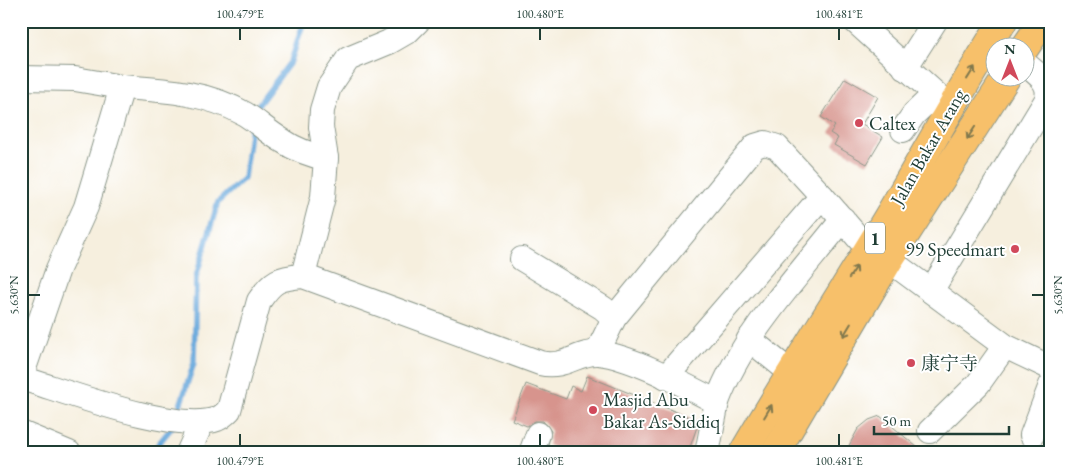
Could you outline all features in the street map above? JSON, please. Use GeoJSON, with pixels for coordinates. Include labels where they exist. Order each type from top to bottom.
{"type":"FeatureCollection","features":[{"type":"Feature","properties":{"kind":"main road","name":"Jalan Bakar Arang"},"geometry":{"type":"LineString","coordinates":[[775,453],[879,254],[942,101],[1003,21]]}},
{"type":"Feature","properties":{"kind":"main road"},"geometry":{"type":"LineString","coordinates":[[1031,38],[1043,21]]}},
{"type":"Feature","properties":{"kind":"main road","name":"Jalan Bakar Arang"},"geometry":{"type":"LineString","coordinates":[[743,453],[790,372],[879,254],[999,88]]}},
{"type":"Feature","properties":{"kind":"street"},"geometry":{"type":"LineString","coordinates":[[303,276],[324,197],[326,158],[321,127],[322,110],[329,87],[340,68],[348,59],[388,42],[408,31],[418,21]]}},
{"type":"Feature","properties":{"kind":"street"},"geometry":{"type":"LineString","coordinates":[[855,21],[942,101],[914,114],[903,130]]}},
{"type":"Feature","properties":{"kind":"street"},"geometry":{"type":"LineString","coordinates":[[905,68],[935,21]]}},
{"type":"Feature","properties":{"kind":"street"},"geometry":{"type":"LineString","coordinates":[[932,291],[1046,101],[1048,90],[1044,81],[1034,72]]}},
{"type":"Feature","properties":{"kind":"street"},"geometry":{"type":"LineString","coordinates":[[21,78],[75,79],[122,87],[188,93],[221,102],[250,117],[282,141],[307,154],[326,158]]}},
{"type":"Feature","properties":{"kind":"street"},"geometry":{"type":"LineString","coordinates":[[122,87],[86,207],[58,268],[26,346],[21,377],[116,409],[195,422],[217,419],[229,410],[259,301],[269,286],[283,278],[303,276],[540,362],[551,365],[561,364],[597,353],[666,377],[717,402]]}},
{"type":"Feature","properties":{"kind":"street"},"geometry":{"type":"LineString","coordinates":[[597,353],[614,318],[760,144],[771,144],[777,147],[843,220],[879,254],[1005,346],[1051,368]]}},
{"type":"Feature","properties":{"kind":"street"},"geometry":{"type":"LineString","coordinates":[[666,377],[822,196]]}},
{"type":"Feature","properties":{"kind":"street"},"geometry":{"type":"LineString","coordinates":[[707,453],[717,402],[724,382],[749,339],[843,220]]}},
{"type":"Feature","properties":{"kind":"street"},"geometry":{"type":"LineString","coordinates":[[522,259],[603,308],[614,318]]}},
{"type":"Feature","properties":{"kind":"street"},"geometry":{"type":"LineString","coordinates":[[749,339],[790,372]]}},
{"type":"Feature","properties":{"kind":"street"},"geometry":{"type":"LineString","coordinates":[[930,431],[978,384],[1005,346]]}},
{"type":"Feature","properties":{"kind":"street"},"geometry":{"type":"LineString","coordinates":[[1032,435],[1051,385]]}},
{"type":"Feature","properties":{"kind":"street"},"geometry":{"type":"LineString","coordinates":[[188,453],[195,422]]}},
{"type":"Feature","properties":{"kind":"street"},"geometry":{"type":"LineString","coordinates":[[21,433],[69,453]]}},
{"type":"Feature","properties":{"kind":"building"},"geometry":{"type":"Polygon","coordinates":[[[845,78],[878,97],[862,124],[883,137],[867,164],[834,145],[838,138],[830,133],[835,126],[821,117],[845,78]]]}},
{"type":"Feature","properties":{"kind":"building","name":"Masjid Abu Bakar As-Siddiq"},"geometry":{"type":"Polygon","coordinates":[[[587,376],[699,421],[688,453],[567,453],[548,445],[551,431],[543,421],[535,421],[527,426],[512,420],[526,384],[566,399],[571,386],[581,391],[587,376]]]}},
{"type":"Feature","properties":{"kind":"building"},"geometry":{"type":"Polygon","coordinates":[[[880,416],[924,453],[845,453],[858,429],[869,420],[880,416]]]}},
{"type":"Feature","properties":{"kind":"waterway"},"geometry":{"type":"LineString","coordinates":[[253,112],[291,61],[304,21]]}},
{"type":"Feature","properties":{"kind":"waterway"},"geometry":{"type":"LineString","coordinates":[[177,415],[194,363],[196,277],[218,202],[244,178],[251,126]]}},
{"type":"Feature","properties":{"kind":"waterway"},"geometry":{"type":"LineString","coordinates":[[151,453],[173,426]]}},
{"type":"Feature","properties":{"kind":"place","name":"Caltex"},"geometry":{"type":"Point","coordinates":[859,123]}},
{"type":"Feature","properties":{"kind":"place","name":"99 Speedmart"},"geometry":{"type":"Point","coordinates":[1015,249]}},
{"type":"Feature","properties":{"kind":"place","name":"康宁寺"},"geometry":{"type":"Point","coordinates":[911,363]}},
{"type":"Feature","properties":{"kind":"place","name":"Masjid Abu Bakar As-Siddiq"},"geometry":{"type":"Point","coordinates":[593,410]}}]}
